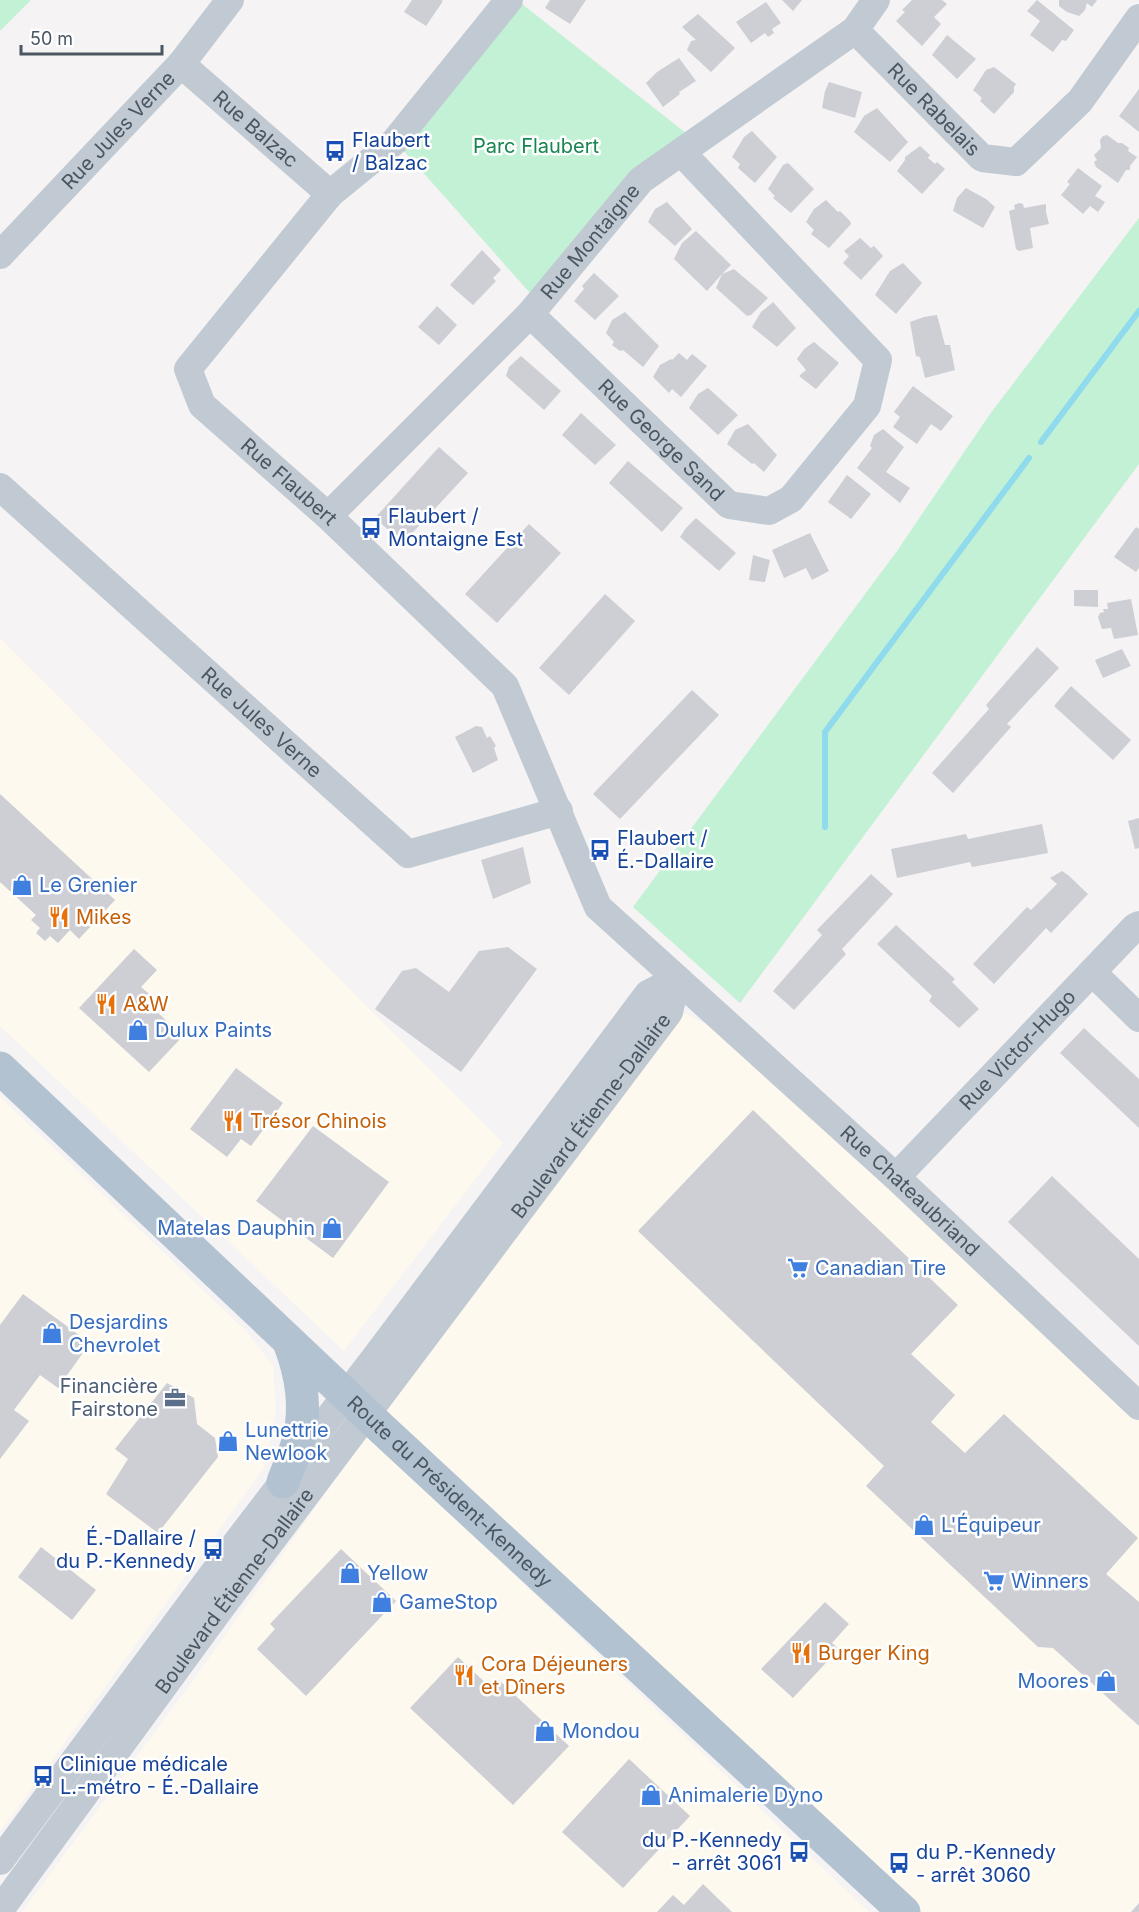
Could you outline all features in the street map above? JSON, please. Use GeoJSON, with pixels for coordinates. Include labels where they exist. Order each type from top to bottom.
{"type":"FeatureCollection","features":[{"type":"Feature","properties":{"kind":"main road","name":"Route du Président-Kennedy"},"geometry":{"type":"LineString","coordinates":[[0,1068],[288,1340],[904,1912]]}},
{"type":"Feature","properties":{"kind":"main road"},"geometry":{"type":"LineString","coordinates":[[283,1482],[299,1439],[303,1404],[298,1365],[288,1340]]}},
{"type":"Feature","properties":{"kind":"street","name":"Rue Jules Verne"},"geometry":{"type":"LineString","coordinates":[[0,255],[181,64],[230,0]]}},
{"type":"Feature","properties":{"kind":"street","name":"Rue Flaubert"},"geometry":{"type":"LineString","coordinates":[[509,0],[395,141],[330,194],[188,369],[202,405],[328,516],[506,686],[598,907],[677,979]]}},
{"type":"Feature","properties":{"kind":"street","name":"Rue Montaigne"},"geometry":{"type":"LineString","coordinates":[[328,516],[530,314],[641,180],[855,30],[876,0]]}},
{"type":"Feature","properties":{"kind":"street","name":"Rue Rabelais"},"geometry":{"type":"LineString","coordinates":[[855,30],[982,159],[1016,162],[1080,101],[1139,18]]}},
{"type":"Feature","properties":{"kind":"street","name":"Rue Balzac"},"geometry":{"type":"LineString","coordinates":[[181,64],[330,194]]}},
{"type":"Feature","properties":{"kind":"street","name":"Rue George Sand"},"geometry":{"type":"LineString","coordinates":[[530,314],[729,506],[769,511],[791,499],[867,406],[878,360],[681,152]]}},
{"type":"Feature","properties":{"kind":"street","name":"Rue Jules Verne"},"geometry":{"type":"LineString","coordinates":[[0,487],[408,854],[559,810]]}},
{"type":"Feature","properties":{"kind":"street","name":"Rue Victor-Hugo"},"geometry":{"type":"LineString","coordinates":[[896,1177],[1139,925]]}},
{"type":"Feature","properties":{"kind":"street"},"geometry":{"type":"LineString","coordinates":[[1092,972],[1139,1018]]}},
{"type":"Feature","properties":{"kind":"street","name":"Rue Chateaubriand"},"geometry":{"type":"LineString","coordinates":[[677,979],[896,1177],[1139,1406]]}},
{"type":"Feature","properties":{"kind":"street","name":"Boulevard Étienne-Dallaire"},"geometry":{"type":"LineString","coordinates":[[0,1910],[220,1609],[357,1404],[648,994],[677,979]]}},
{"type":"Feature","properties":{"kind":"street","name":"Boulevard Étienne-Dallaire"},"geometry":{"type":"LineString","coordinates":[[0,1861],[327,1420],[357,1404]]}},
{"type":"Feature","properties":{"kind":"shaded area"},"geometry":{"type":"Polygon","coordinates":[[[0,638],[503,1143],[344,1351],[0,1026],[0,638]]]}},
{"type":"Feature","properties":{"kind":"shaded area"},"geometry":{"type":"Polygon","coordinates":[[[685,1013],[720,1032],[1139,1415],[1139,1912],[917,1912],[383,1409],[685,1013]]]}},
{"type":"Feature","properties":{"kind":"shaded area"},"geometry":{"type":"Polygon","coordinates":[[[0,1097],[247,1332],[273,1366],[276,1410],[264,1468],[0,1832],[0,1097]]]}},
{"type":"Feature","properties":{"kind":"shaded area"},"geometry":{"type":"Polygon","coordinates":[[[367,1435],[869,1912],[22,1912],[194,1679],[367,1435]]]}},
{"type":"Feature","properties":{"kind":"green space"},"geometry":{"type":"Polygon","coordinates":[[[0,0],[31,0],[0,31],[0,0]]]}},
{"type":"Feature","properties":{"kind":"green space","name":"Parc Flaubert"},"geometry":{"type":"Polygon","coordinates":[[[517,0],[696,141],[539,303],[395,141],[517,0]]]}},
{"type":"Feature","properties":{"kind":"green space"},"geometry":{"type":"Polygon","coordinates":[[[1139,218],[1139,464],[740,1003],[633,907],[897,551],[990,414],[1139,218]]]}},
{"type":"Feature","properties":{"kind":"building"},"geometry":{"type":"Polygon","coordinates":[[[412,0],[443,1],[426,26],[404,12],[412,0]]]}},
{"type":"Feature","properties":{"kind":"building"},"geometry":{"type":"Polygon","coordinates":[[[550,0],[586,0],[570,24],[545,8],[550,0]]]}},
{"type":"Feature","properties":{"kind":"building"},"geometry":{"type":"Polygon","coordinates":[[[782,0],[802,0],[793,11],[782,0]]]}},
{"type":"Feature","properties":{"kind":"building"},"geometry":{"type":"Polygon","coordinates":[[[912,0],[942,0],[947,4],[934,17],[941,24],[922,46],[896,21],[905,12],[902,10],[912,0]]]}},
{"type":"Feature","properties":{"kind":"building"},"geometry":{"type":"Polygon","coordinates":[[[1037,0],[1074,30],[1066,41],[1062,40],[1053,52],[1030,35],[1040,21],[1027,11],[1037,0]]]}},
{"type":"Feature","properties":{"kind":"building"},"geometry":{"type":"Polygon","coordinates":[[[1059,0],[1097,0],[1092,7],[1087,3],[1085,10],[1079,16],[1059,6],[1059,0]]]}},
{"type":"Feature","properties":{"kind":"building"},"geometry":{"type":"Polygon","coordinates":[[[766,2],[781,23],[772,29],[774,33],[768,37],[765,33],[751,43],[736,22],[766,2]]]}},
{"type":"Feature","properties":{"kind":"building"},"geometry":{"type":"Polygon","coordinates":[[[698,14],[735,48],[711,72],[687,50],[691,41],[696,40],[682,27],[698,14]]]}},
{"type":"Feature","properties":{"kind":"building"},"geometry":{"type":"Polygon","coordinates":[[[947,35],[976,59],[957,79],[932,55],[947,35]]]}},
{"type":"Feature","properties":{"kind":"building"},"geometry":{"type":"Polygon","coordinates":[[[679,58],[696,81],[679,92],[680,94],[663,107],[646,83],[657,72],[679,58]]]}},
{"type":"Feature","properties":{"kind":"building"},"geometry":{"type":"Polygon","coordinates":[[[994,67],[1016,84],[1014,92],[994,114],[980,101],[982,98],[973,90],[986,70],[994,67]]]}},
{"type":"Feature","properties":{"kind":"building"},"geometry":{"type":"Polygon","coordinates":[[[829,82],[862,92],[855,118],[822,108],[829,82]]]}},
{"type":"Feature","properties":{"kind":"building"},"geometry":{"type":"Polygon","coordinates":[[[1139,89],[1139,132],[1119,116],[1139,89]]]}},
{"type":"Feature","properties":{"kind":"building"},"geometry":{"type":"Polygon","coordinates":[[[877,108],[908,142],[890,162],[854,132],[864,116],[877,108]]]}},
{"type":"Feature","properties":{"kind":"building"},"geometry":{"type":"Polygon","coordinates":[[[752,131],[777,157],[755,183],[738,168],[740,164],[732,157],[744,137],[752,131]]]}},
{"type":"Feature","properties":{"kind":"building"},"geometry":{"type":"Polygon","coordinates":[[[1107,135],[1129,148],[1128,151],[1137,157],[1130,166],[1130,170],[1126,170],[1118,183],[1096,167],[1094,162],[1097,160],[1094,155],[1101,148],[1100,140],[1107,135]]]}},
{"type":"Feature","properties":{"kind":"building"},"geometry":{"type":"Polygon","coordinates":[[[920,146],[930,155],[928,158],[945,169],[922,194],[897,171],[905,157],[920,146]]]}},
{"type":"Feature","properties":{"kind":"building"},"geometry":{"type":"Polygon","coordinates":[[[788,163],[814,189],[791,213],[773,198],[775,196],[768,189],[783,165],[788,163]]]}},
{"type":"Feature","properties":{"kind":"building"},"geometry":{"type":"Polygon","coordinates":[[[1078,168],[1102,186],[1095,196],[1105,202],[1098,212],[1090,206],[1083,214],[1061,195],[1070,184],[1067,182],[1078,168]]]}},
{"type":"Feature","properties":{"kind":"building"},"geometry":{"type":"Polygon","coordinates":[[[966,188],[995,207],[983,228],[953,211],[957,198],[966,188]]]}},
{"type":"Feature","properties":{"kind":"building"},"geometry":{"type":"Polygon","coordinates":[[[826,200],[851,224],[829,248],[811,234],[814,230],[806,222],[814,209],[826,200]]]}},
{"type":"Feature","properties":{"kind":"building"},"geometry":{"type":"Polygon","coordinates":[[[667,202],[692,229],[675,246],[648,222],[655,209],[667,202]]]}},
{"type":"Feature","properties":{"kind":"building"},"geometry":{"type":"Polygon","coordinates":[[[1023,204],[1024,208],[1046,204],[1049,224],[1030,228],[1033,248],[1019,251],[1016,249],[1009,211],[1015,209],[1014,205],[1023,204]]]}},
{"type":"Feature","properties":{"kind":"building"},"geometry":{"type":"Polygon","coordinates":[[[696,231],[731,265],[707,291],[674,259],[682,243],[696,231]]]}},
{"type":"Feature","properties":{"kind":"building"},"geometry":{"type":"Polygon","coordinates":[[[860,238],[871,248],[874,246],[883,256],[861,280],[843,263],[849,256],[844,251],[860,238]]]}},
{"type":"Feature","properties":{"kind":"building"},"geometry":{"type":"Polygon","coordinates":[[[482,250],[501,270],[493,278],[496,281],[473,305],[450,285],[482,250]]]}},
{"type":"Feature","properties":{"kind":"building"},"geometry":{"type":"Polygon","coordinates":[[[903,263],[922,283],[896,314],[875,295],[890,271],[903,263]]]}},
{"type":"Feature","properties":{"kind":"building"},"geometry":{"type":"Polygon","coordinates":[[[734,269],[768,298],[751,315],[747,316],[716,288],[722,274],[734,269]]]}},
{"type":"Feature","properties":{"kind":"building"},"geometry":{"type":"Polygon","coordinates":[[[594,273],[619,296],[595,320],[574,301],[584,289],[582,286],[594,273]]]}},
{"type":"Feature","properties":{"kind":"building"},"geometry":{"type":"Polygon","coordinates":[[[773,302],[796,328],[777,347],[752,327],[761,312],[773,302]]]}},
{"type":"Feature","properties":{"kind":"building"},"geometry":{"type":"Polygon","coordinates":[[[437,306],[457,325],[439,345],[418,327],[437,306]]]}},
{"type":"Feature","properties":{"kind":"building"},"geometry":{"type":"Polygon","coordinates":[[[625,312],[659,346],[643,367],[623,350],[620,351],[612,345],[614,342],[606,333],[612,320],[625,312]]]}},
{"type":"Feature","properties":{"kind":"building"},"geometry":{"type":"Polygon","coordinates":[[[937,315],[945,345],[950,345],[955,370],[925,378],[920,357],[916,356],[910,322],[937,315]]]}},
{"type":"Feature","properties":{"kind":"building"},"geometry":{"type":"Polygon","coordinates":[[[814,342],[839,363],[816,389],[799,376],[806,370],[797,359],[804,349],[814,342]]]}},
{"type":"Feature","properties":{"kind":"building"},"geometry":{"type":"Polygon","coordinates":[[[679,353],[687,360],[692,354],[707,366],[681,397],[672,389],[669,393],[653,377],[660,365],[672,360],[679,353]]]}},
{"type":"Feature","properties":{"kind":"building"},"geometry":{"type":"Polygon","coordinates":[[[521,356],[561,391],[544,410],[506,376],[509,367],[521,356]]]}},
{"type":"Feature","properties":{"kind":"building"},"geometry":{"type":"Polygon","coordinates":[[[913,386],[953,416],[941,431],[931,424],[917,444],[893,427],[900,417],[894,412],[913,386]]]}},
{"type":"Feature","properties":{"kind":"building"},"geometry":{"type":"Polygon","coordinates":[[[708,388],[738,415],[718,435],[689,408],[698,394],[708,388]]]}},
{"type":"Feature","properties":{"kind":"building"},"geometry":{"type":"Polygon","coordinates":[[[581,413],[616,445],[595,465],[562,435],[581,413]]]}},
{"type":"Feature","properties":{"kind":"building"},"geometry":{"type":"Polygon","coordinates":[[[748,424],[777,455],[764,472],[727,444],[735,430],[748,424]]]}},
{"type":"Feature","properties":{"kind":"building"},"geometry":{"type":"Polygon","coordinates":[[[883,429],[904,447],[886,472],[910,488],[900,503],[857,468],[872,448],[870,446],[874,435],[883,429]]]}},
{"type":"Feature","properties":{"kind":"building"},"geometry":{"type":"Polygon","coordinates":[[[439,447],[468,473],[403,543],[375,518],[439,447]]]}},
{"type":"Feature","properties":{"kind":"building"},"geometry":{"type":"Polygon","coordinates":[[[628,461],[683,508],[662,532],[609,483],[628,461]]]}},
{"type":"Feature","properties":{"kind":"building"},"geometry":{"type":"Polygon","coordinates":[[[847,475],[871,494],[851,519],[828,502],[847,475]]]}},
{"type":"Feature","properties":{"kind":"building"},"geometry":{"type":"Polygon","coordinates":[[[696,518],[736,553],[719,571],[680,537],[696,518]]]}},
{"type":"Feature","properties":{"kind":"building"},"geometry":{"type":"Polygon","coordinates":[[[529,524],[561,553],[497,623],[465,594],[529,524]]]}},
{"type":"Feature","properties":{"kind":"building"},"geometry":{"type":"Polygon","coordinates":[[[1136,527],[1139,529],[1139,568],[1136,572],[1114,557],[1136,527]]]}},
{"type":"Feature","properties":{"kind":"building"},"geometry":{"type":"Polygon","coordinates":[[[810,533],[829,571],[812,580],[806,568],[784,578],[772,550],[810,533]]]}},
{"type":"Feature","properties":{"kind":"building"},"geometry":{"type":"Polygon","coordinates":[[[753,555],[770,560],[765,582],[749,580],[753,555]]]}},
{"type":"Feature","properties":{"kind":"building"},"geometry":{"type":"Polygon","coordinates":[[[1074,590],[1098,590],[1098,607],[1074,606],[1074,590]]]}},
{"type":"Feature","properties":{"kind":"building"},"geometry":{"type":"Polygon","coordinates":[[[605,594],[635,621],[569,695],[539,668],[605,594]]]}},
{"type":"Feature","properties":{"kind":"building"},"geometry":{"type":"Polygon","coordinates":[[[1131,599],[1138,635],[1114,639],[1111,628],[1102,629],[1098,617],[1104,612],[1103,609],[1108,609],[1107,603],[1131,599]]]}},
{"type":"Feature","properties":{"kind":"building"},"geometry":{"type":"Polygon","coordinates":[[[1037,647],[1059,668],[1007,724],[1011,727],[953,793],[932,773],[989,709],[986,705],[1037,647]]]}},
{"type":"Feature","properties":{"kind":"building"},"geometry":{"type":"Polygon","coordinates":[[[1122,649],[1131,666],[1103,678],[1095,660],[1122,649]]]}},
{"type":"Feature","properties":{"kind":"building"},"geometry":{"type":"Polygon","coordinates":[[[1071,686],[1131,740],[1113,760],[1054,706],[1071,686]]]}},
{"type":"Feature","properties":{"kind":"building"},"geometry":{"type":"Polygon","coordinates":[[[692,690],[719,715],[620,819],[593,794],[692,690]]]}},
{"type":"Feature","properties":{"kind":"building"},"geometry":{"type":"Polygon","coordinates":[[[476,726],[482,727],[487,738],[490,736],[496,746],[494,748],[498,760],[473,773],[455,737],[476,726]]]}},
{"type":"Feature","properties":{"kind":"building"},"geometry":{"type":"Polygon","coordinates":[[[0,794],[115,900],[79,939],[70,930],[58,943],[50,936],[45,941],[36,933],[40,928],[31,920],[36,915],[0,882],[0,794]]]}},
{"type":"Feature","properties":{"kind":"building"},"geometry":{"type":"Polygon","coordinates":[[[1139,818],[1139,848],[1135,849],[1128,821],[1139,818]]]}},
{"type":"Feature","properties":{"kind":"building"},"geometry":{"type":"Polygon","coordinates":[[[1042,824],[1048,853],[972,867],[970,862],[897,878],[891,849],[966,834],[968,839],[1042,824]]]}},
{"type":"Feature","properties":{"kind":"building"},"geometry":{"type":"Polygon","coordinates":[[[523,847],[531,883],[493,899],[481,860],[523,847]]]}},
{"type":"Feature","properties":{"kind":"building"},"geometry":{"type":"Polygon","coordinates":[[[1062,871],[1088,894],[1051,933],[1046,928],[994,984],[973,964],[1027,907],[1031,910],[1057,884],[1050,878],[1062,871]]]}},
{"type":"Feature","properties":{"kind":"building"},"geometry":{"type":"Polygon","coordinates":[[[871,874],[893,894],[842,949],[846,954],[794,1010],[773,991],[822,935],[817,930],[871,874]]]}},
{"type":"Feature","properties":{"kind":"building"},"geometry":{"type":"Polygon","coordinates":[[[896,925],[955,979],[952,982],[979,1009],[959,1028],[929,1001],[932,996],[877,944],[896,925]]]}},
{"type":"Feature","properties":{"kind":"building"},"geometry":{"type":"Polygon","coordinates":[[[508,947],[537,969],[461,1072],[375,1009],[402,971],[416,968],[449,992],[479,951],[508,947]]]}},
{"type":"Feature","properties":{"kind":"building"},"geometry":{"type":"Polygon","coordinates":[[[134,949],[157,970],[141,987],[162,1005],[156,1011],[183,1036],[149,1072],[79,1008],[134,949]]]}},
{"type":"Feature","properties":{"kind":"building"},"geometry":{"type":"Polygon","coordinates":[[[1084,1028],[1139,1079],[1139,1128],[1060,1053],[1084,1028]]]}},
{"type":"Feature","properties":{"kind":"building"},"geometry":{"type":"Polygon","coordinates":[[[236,1068],[283,1103],[251,1146],[241,1139],[227,1157],[190,1129],[236,1068]]]}},
{"type":"Feature","properties":{"kind":"building"},"geometry":{"type":"Polygon","coordinates":[[[753,1110],[958,1305],[911,1354],[955,1395],[931,1422],[965,1453],[1004,1414],[1138,1538],[1106,1574],[1139,1602],[1139,1726],[1053,1648],[1038,1647],[866,1486],[884,1466],[638,1231],[753,1110]]]}},
{"type":"Feature","properties":{"kind":"building"},"geometry":{"type":"Polygon","coordinates":[[[313,1126],[389,1182],[333,1258],[256,1201],[313,1126]]]}},
{"type":"Feature","properties":{"kind":"building"},"geometry":{"type":"Polygon","coordinates":[[[1052,1176],[1139,1259],[1139,1346],[1008,1222],[1052,1176]]]}},
{"type":"Feature","properties":{"kind":"building"},"geometry":{"type":"Polygon","coordinates":[[[23,1294],[90,1343],[58,1388],[40,1375],[14,1410],[29,1421],[0,1459],[0,1325],[23,1294]]]}},
{"type":"Feature","properties":{"kind":"building"},"geometry":{"type":"Polygon","coordinates":[[[167,1383],[194,1398],[197,1424],[215,1438],[218,1457],[158,1533],[106,1494],[128,1459],[115,1449],[167,1383]]]}},
{"type":"Feature","properties":{"kind":"building"},"geometry":{"type":"Polygon","coordinates":[[[41,1547],[96,1590],[72,1620],[18,1577],[41,1547]]]}},
{"type":"Feature","properties":{"kind":"building"},"geometry":{"type":"Polygon","coordinates":[[[341,1549],[396,1601],[306,1696],[257,1649],[275,1629],[270,1624],[341,1549]]]}},
{"type":"Feature","properties":{"kind":"building"},"geometry":{"type":"Polygon","coordinates":[[[825,1602],[849,1624],[832,1643],[839,1649],[793,1698],[761,1669],[825,1602]]]}},
{"type":"Feature","properties":{"kind":"building"},"geometry":{"type":"Polygon","coordinates":[[[458,1657],[491,1688],[499,1680],[569,1746],[513,1805],[410,1708],[458,1657]]]}},
{"type":"Feature","properties":{"kind":"building"},"geometry":{"type":"Polygon","coordinates":[[[629,1759],[690,1816],[623,1888],[562,1832],[629,1759]]]}},
{"type":"Feature","properties":{"kind":"building"},"geometry":{"type":"Polygon","coordinates":[[[703,1884],[732,1912],[657,1912],[673,1895],[684,1905],[703,1884]]]}},
{"type":"Feature","properties":{"kind":"building"},"geometry":{"type":"Polygon","coordinates":[[[1139,1903],[1139,1912],[1131,1912],[1139,1903]]]}},
{"type":"Feature","properties":{"kind":"waterway"},"geometry":{"type":"LineString","coordinates":[[1041,442],[1139,311]]}},
{"type":"Feature","properties":{"kind":"waterway"},"geometry":{"type":"LineString","coordinates":[[825,827],[825,732],[1029,458]]}},
{"type":"Feature","properties":{"kind":"place","name":"Flaubert / Balzac"},"geometry":{"type":"Point","coordinates":[335,151]}},
{"type":"Feature","properties":{"kind":"place","name":"Flaubert / Montaigne Est"},"geometry":{"type":"Point","coordinates":[371,528]}},
{"type":"Feature","properties":{"kind":"place","name":"Flaubert / É.-Dallaire"},"geometry":{"type":"Point","coordinates":[600,850]}},
{"type":"Feature","properties":{"kind":"place","name":"Le Grenier"},"geometry":{"type":"Point","coordinates":[22,885]}},
{"type":"Feature","properties":{"kind":"place","name":"Mikes"},"geometry":{"type":"Point","coordinates":[59,917]}},
{"type":"Feature","properties":{"kind":"place","name":"A&W"},"geometry":{"type":"Point","coordinates":[106,1004]}},
{"type":"Feature","properties":{"kind":"place","name":"Dulux Paints"},"geometry":{"type":"Point","coordinates":[138,1030]}},
{"type":"Feature","properties":{"kind":"place","name":"Trésor Chinois"},"geometry":{"type":"Point","coordinates":[233,1121]}},
{"type":"Feature","properties":{"kind":"place","name":"Matelas Dauphin"},"geometry":{"type":"Point","coordinates":[332,1228]}},
{"type":"Feature","properties":{"kind":"place","name":"Canadian Tire"},"geometry":{"type":"Point","coordinates":[798,1268]}},
{"type":"Feature","properties":{"kind":"place","name":"Desjardins Chevrolet"},"geometry":{"type":"Point","coordinates":[52,1333]}},
{"type":"Feature","properties":{"kind":"place","name":"Financière Fairstone"},"geometry":{"type":"Point","coordinates":[175,1398]}},
{"type":"Feature","properties":{"kind":"place","name":"Lunettrie Newlook"},"geometry":{"type":"Point","coordinates":[228,1441]}},
{"type":"Feature","properties":{"kind":"place","name":"L'Équipeur"},"geometry":{"type":"Point","coordinates":[924,1525]}},
{"type":"Feature","properties":{"kind":"place","name":"É.-Dallaire / du P.-Kennedy"},"geometry":{"type":"Point","coordinates":[213,1549]}},
{"type":"Feature","properties":{"kind":"place","name":"Yellow"},"geometry":{"type":"Point","coordinates":[350,1573]}},
{"type":"Feature","properties":{"kind":"place","name":"Winners"},"geometry":{"type":"Point","coordinates":[994,1581]}},
{"type":"Feature","properties":{"kind":"place","name":"GameStop"},"geometry":{"type":"Point","coordinates":[382,1602]}},
{"type":"Feature","properties":{"kind":"place","name":"Burger King"},"geometry":{"type":"Point","coordinates":[801,1653]}},
{"type":"Feature","properties":{"kind":"place","name":"Cora Déjeuners et Dîners"},"geometry":{"type":"Point","coordinates":[464,1675]}},
{"type":"Feature","properties":{"kind":"place","name":"Moores"},"geometry":{"type":"Point","coordinates":[1106,1681]}},
{"type":"Feature","properties":{"kind":"place","name":"Mondou"},"geometry":{"type":"Point","coordinates":[545,1731]}},
{"type":"Feature","properties":{"kind":"place","name":"Clinique médicale L.-métro - É.-Dallaire"},"geometry":{"type":"Point","coordinates":[43,1776]}},
{"type":"Feature","properties":{"kind":"place","name":"Animalerie Dyno"},"geometry":{"type":"Point","coordinates":[651,1795]}},
{"type":"Feature","properties":{"kind":"place","name":"du P.-Kennedy - arrêt 3061"},"geometry":{"type":"Point","coordinates":[799,1852]}},
{"type":"Feature","properties":{"kind":"place","name":"du P.-Kennedy - arrêt 3060"},"geometry":{"type":"Point","coordinates":[899,1863]}}]}
